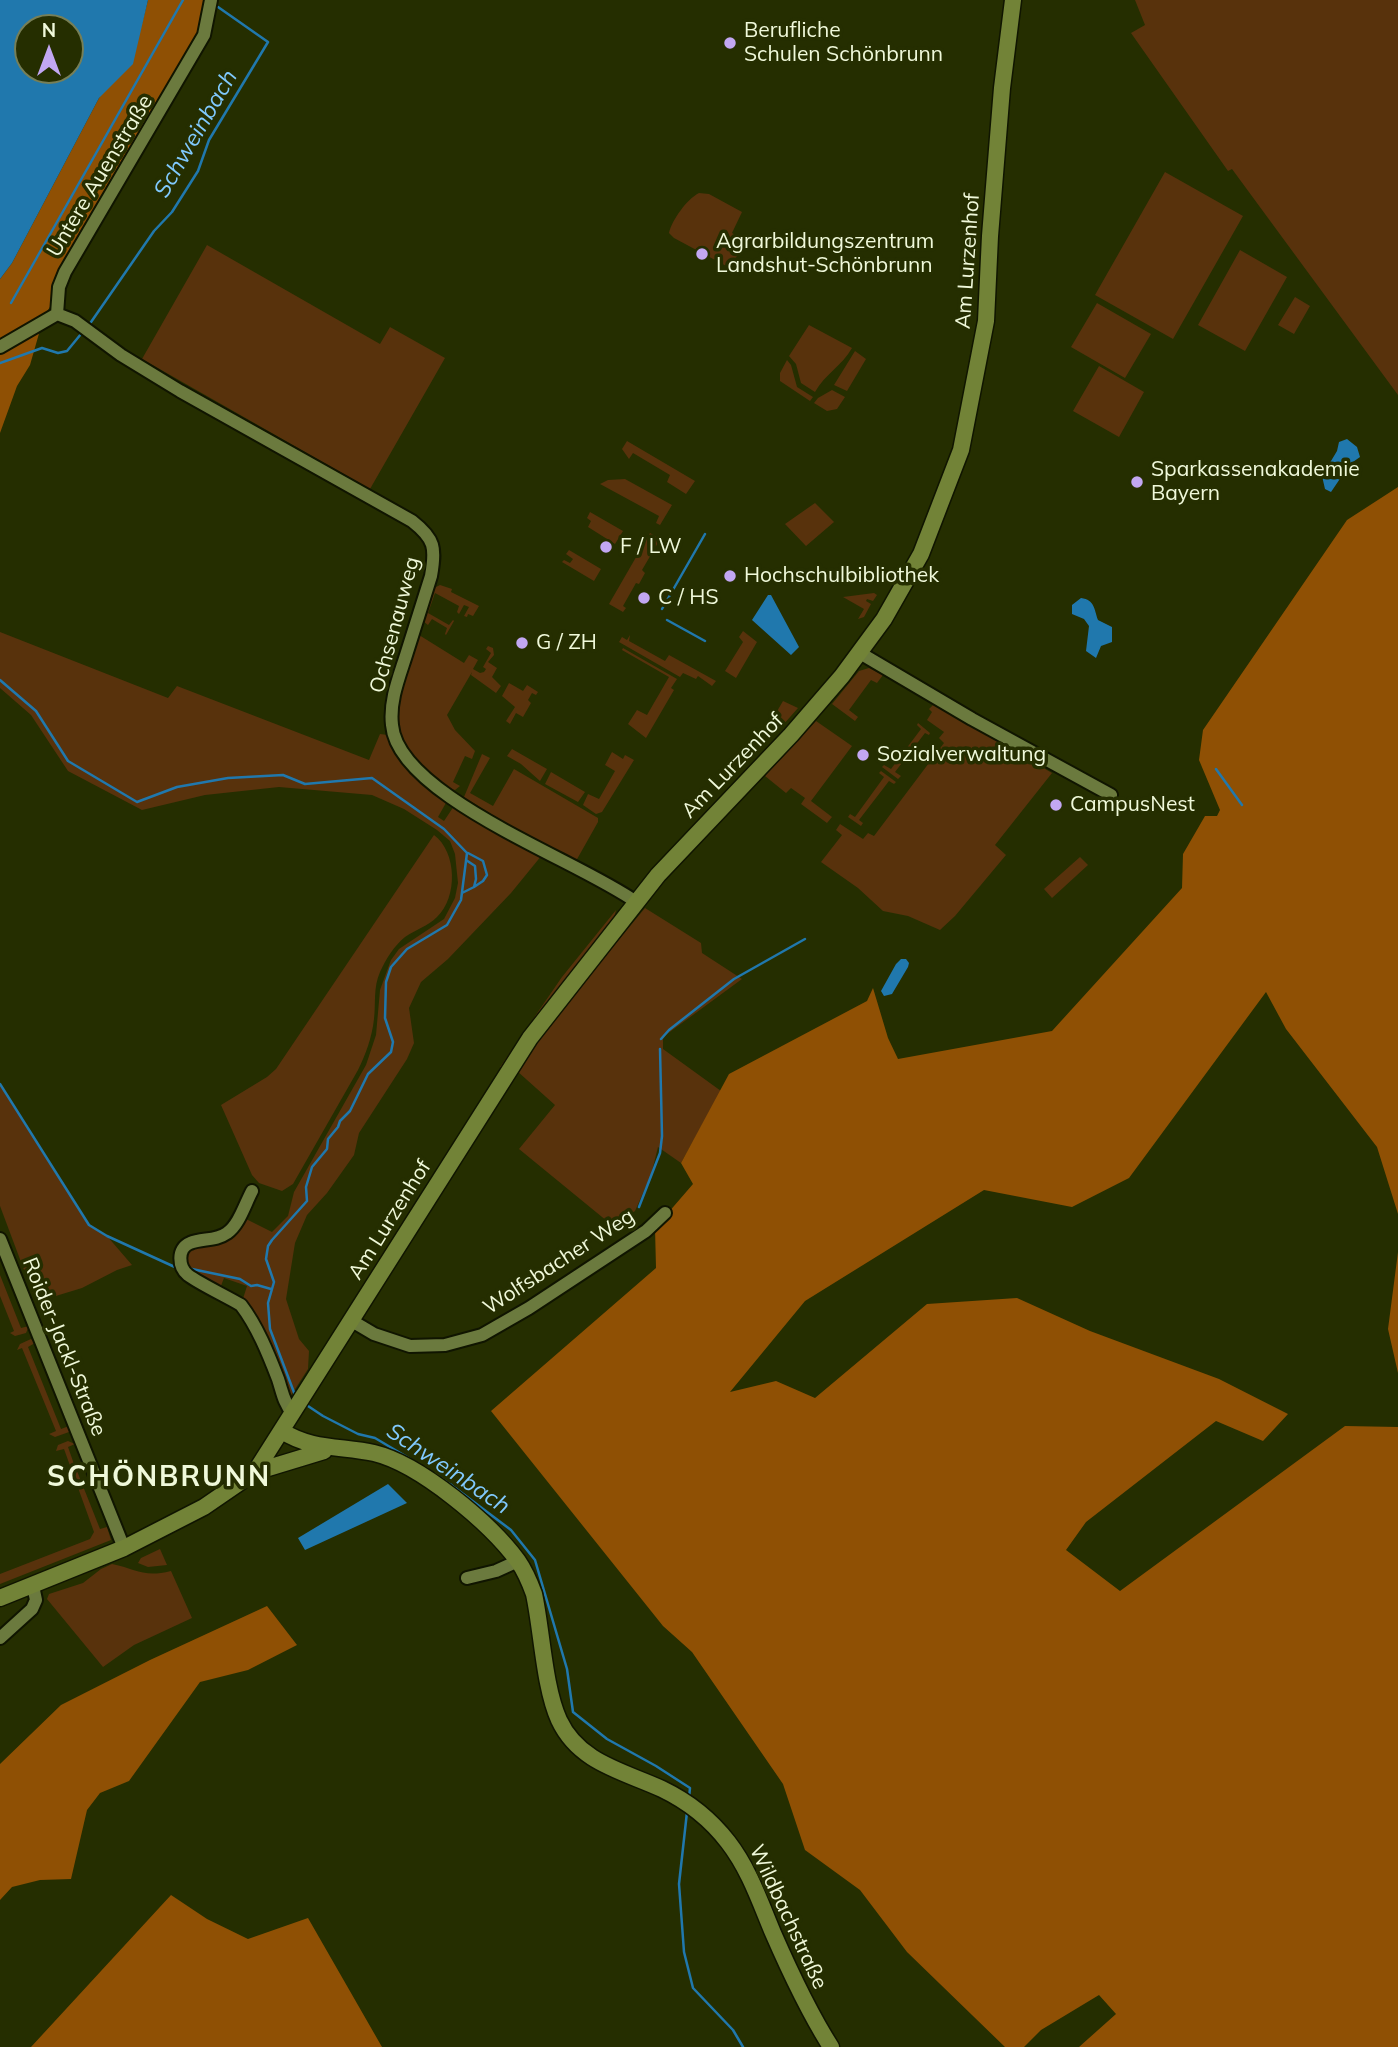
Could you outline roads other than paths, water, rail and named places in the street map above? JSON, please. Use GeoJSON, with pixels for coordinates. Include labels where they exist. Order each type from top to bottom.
{"type":"FeatureCollection","features":[{"type":"Feature","properties":{"kind":"street","name":"Am Lurzenhof"},"geometry":{"type":"LineString","coordinates":[[255,1472],[530,1038],[636,902],[712,817],[792,735],[860,653],[897,597],[921,554],[961,450],[986,321],[1002,88],[1013,0]]}},
{"type":"Feature","properties":{"kind":"street","name":"Untere Auenstraße"},"geometry":{"type":"LineString","coordinates":[[57,314],[59,287],[65,272],[204,35],[210,5]]}},
{"type":"Feature","properties":{"kind":"street"},"geometry":{"type":"LineString","coordinates":[[0,347],[57,314]]}},
{"type":"Feature","properties":{"kind":"street","name":"Ochsenauweg"},"geometry":{"type":"LineString","coordinates":[[57,314],[85,329],[180,391],[412,521],[423,530],[432,541],[434,561],[394,696],[391,724],[395,741],[421,775],[455,799],[636,902]]}},
{"type":"Feature","properties":{"kind":"street"},"geometry":{"type":"LineString","coordinates":[[860,653],[972,719],[1111,794]]}},
{"type":"Feature","properties":{"kind":"street"},"geometry":{"type":"LineString","coordinates":[[253,1191],[229,1233],[186,1245],[182,1250],[181,1262],[187,1273],[241,1305],[271,1360],[287,1407],[299,1404]]}},
{"type":"Feature","properties":{"kind":"street","name":"Wolfsbacher Weg"},"geometry":{"type":"LineString","coordinates":[[352,1321],[374,1334],[410,1346],[445,1345],[482,1335],[529,1308],[646,1231],[665,1213]]}},
{"type":"Feature","properties":{"kind":"street","name":"Roider-Jackl-Straße"},"geometry":{"type":"LineString","coordinates":[[0,1239],[124,1548]]}},
{"type":"Feature","properties":{"kind":"street"},"geometry":{"type":"LineString","coordinates":[[282,1431],[309,1445],[377,1454],[420,1476],[466,1508],[518,1561],[496,1571],[467,1578]]}},
{"type":"Feature","properties":{"kind":"street"},"geometry":{"type":"LineString","coordinates":[[0,1598],[124,1548],[204,1507],[255,1472],[333,1448]]}},
{"type":"Feature","properties":{"kind":"street","name":"Wildbachstraße"},"geometry":{"type":"LineString","coordinates":[[518,1561],[534,1594],[554,1706],[568,1735],[585,1753],[602,1765],[674,1796],[708,1821],[726,1840],[744,1865],[792,1977],[831,2047]]}},
{"type":"Feature","properties":{"kind":"street"},"geometry":{"type":"LineString","coordinates":[[0,1638],[32,1609],[36,1600],[33,1586]]}},
{"type":"Feature","properties":{"kind":"water"},"geometry":{"type":"Polygon","coordinates":[[[0,0],[148,0],[133,64],[99,98],[12,263],[0,279],[0,0]]]}},
{"type":"Feature","properties":{"kind":"water"},"geometry":{"type":"Polygon","coordinates":[[[1347,439],[1357,447],[1360,457],[1350,464],[1331,492],[1325,489],[1322,476],[1337,451],[1339,442],[1347,439]]]}},
{"type":"Feature","properties":{"kind":"water"},"geometry":{"type":"Polygon","coordinates":[[[768,595],[771,595],[799,647],[791,655],[752,620],[768,595]]]}},
{"type":"Feature","properties":{"kind":"water"},"geometry":{"type":"Polygon","coordinates":[[[1081,598],[1091,603],[1098,620],[1112,627],[1112,642],[1101,646],[1096,658],[1086,651],[1089,626],[1084,619],[1072,614],[1072,605],[1081,598]]]}},
{"type":"Feature","properties":{"kind":"water"},"geometry":{"type":"Polygon","coordinates":[[[901,959],[906,959],[908,967],[892,994],[884,996],[881,991],[901,959]]]}},
{"type":"Feature","properties":{"kind":"water"},"geometry":{"type":"Polygon","coordinates":[[[388,1484],[407,1503],[305,1550],[298,1538],[388,1484]]]}},
{"type":"Feature","properties":{"kind":"waterway","name":"Schweinbach"},"geometry":{"type":"LineString","coordinates":[[11,303],[183,0]]}},
{"type":"Feature","properties":{"kind":"waterway","name":"Schweinbach"},"geometry":{"type":"LineString","coordinates":[[89,325],[154,231],[172,212],[198,171],[209,140],[268,42],[218,7]]}},
{"type":"Feature","properties":{"kind":"waterway","name":"Schweinbach"},"geometry":{"type":"LineString","coordinates":[[0,363],[42,348],[58,353],[67,351],[81,334]]}},
{"type":"Feature","properties":{"kind":"waterway"},"geometry":{"type":"LineString","coordinates":[[662,609],[705,534]]}},
{"type":"Feature","properties":{"kind":"waterway"},"geometry":{"type":"LineString","coordinates":[[667,620],[705,641]]}},
{"type":"Feature","properties":{"kind":"waterway","name":"Schweinbach"},"geometry":{"type":"LineString","coordinates":[[0,680],[36,711],[68,761],[137,802],[177,787],[228,778],[283,775],[305,784],[372,778],[444,829],[467,853],[461,900],[447,925],[407,949],[391,967],[386,982],[385,1018],[393,1042],[391,1052],[368,1074],[350,1111],[340,1121],[328,1139],[327,1149],[312,1167],[306,1187],[307,1201],[268,1246],[266,1259],[274,1282],[268,1303],[270,1329],[295,1395]]}},
{"type":"Feature","properties":{"kind":"waterway"},"geometry":{"type":"LineString","coordinates":[[1216,769],[1242,805]]}},
{"type":"Feature","properties":{"kind":"waterway"},"geometry":{"type":"LineString","coordinates":[[468,853],[483,861],[487,875],[474,887]]}},
{"type":"Feature","properties":{"kind":"waterway"},"geometry":{"type":"LineString","coordinates":[[462,893],[474,887],[476,879],[475,866],[466,860]]}},
{"type":"Feature","properties":{"kind":"waterway"},"geometry":{"type":"LineString","coordinates":[[661,1039],[734,979],[805,939]]}},
{"type":"Feature","properties":{"kind":"waterway"},"geometry":{"type":"LineString","coordinates":[[639,1207],[660,1153],[660,1049]]}},
{"type":"Feature","properties":{"kind":"waterway","name":"Schweinbach"},"geometry":{"type":"LineString","coordinates":[[0,1084],[89,1225],[177,1268]]}},
{"type":"Feature","properties":{"kind":"waterway","name":"Schweinbach"},"geometry":{"type":"LineString","coordinates":[[187,1268],[240,1279],[251,1286],[271,1289]]}},
{"type":"Feature","properties":{"kind":"waterway","name":"Schweinbach"},"geometry":{"type":"LineString","coordinates":[[305,1404],[323,1416],[358,1434],[375,1438],[407,1457],[446,1481],[511,1530],[535,1560],[567,1669],[573,1712],[607,1739],[690,1788],[689,1798]]}},
{"type":"Feature","properties":{"kind":"waterway","name":"Schweinbach"},"geometry":{"type":"LineString","coordinates":[[687,1812],[679,1884],[684,1952],[693,1988],[733,2030],[743,2047]]}},
{"type":"Feature","properties":{"kind":"place","name":"Berufliche Schulen Schönbrunn"},"geometry":{"type":"Point","coordinates":[730,43]}},
{"type":"Feature","properties":{"kind":"place","name":"Agrarbildungszentrum Landshut-Schönbrunn"},"geometry":{"type":"Point","coordinates":[702,254]}},
{"type":"Feature","properties":{"kind":"place","name":"Sparkassenakademie Bayern"},"geometry":{"type":"Point","coordinates":[1137,482]}},
{"type":"Feature","properties":{"kind":"place","name":"F / LW"},"geometry":{"type":"Point","coordinates":[606,547]}},
{"type":"Feature","properties":{"kind":"place","name":"Hochschulbibliothek"},"geometry":{"type":"Point","coordinates":[730,576]}},
{"type":"Feature","properties":{"kind":"place","name":"C / HS"},"geometry":{"type":"Point","coordinates":[644,598]}},
{"type":"Feature","properties":{"kind":"place","name":"G / ZH"},"geometry":{"type":"Point","coordinates":[522,643]}},
{"type":"Feature","properties":{"kind":"place","name":"Sozialverwaltung"},"geometry":{"type":"Point","coordinates":[863,755]}},
{"type":"Feature","properties":{"kind":"place","name":"CampusNest"},"geometry":{"type":"Point","coordinates":[1056,805]}},
{"type":"Feature","properties":{"kind":"district","name":"SCHÖNBRUNN"},"geometry":{"type":"Point","coordinates":[159,1478]}}]}
